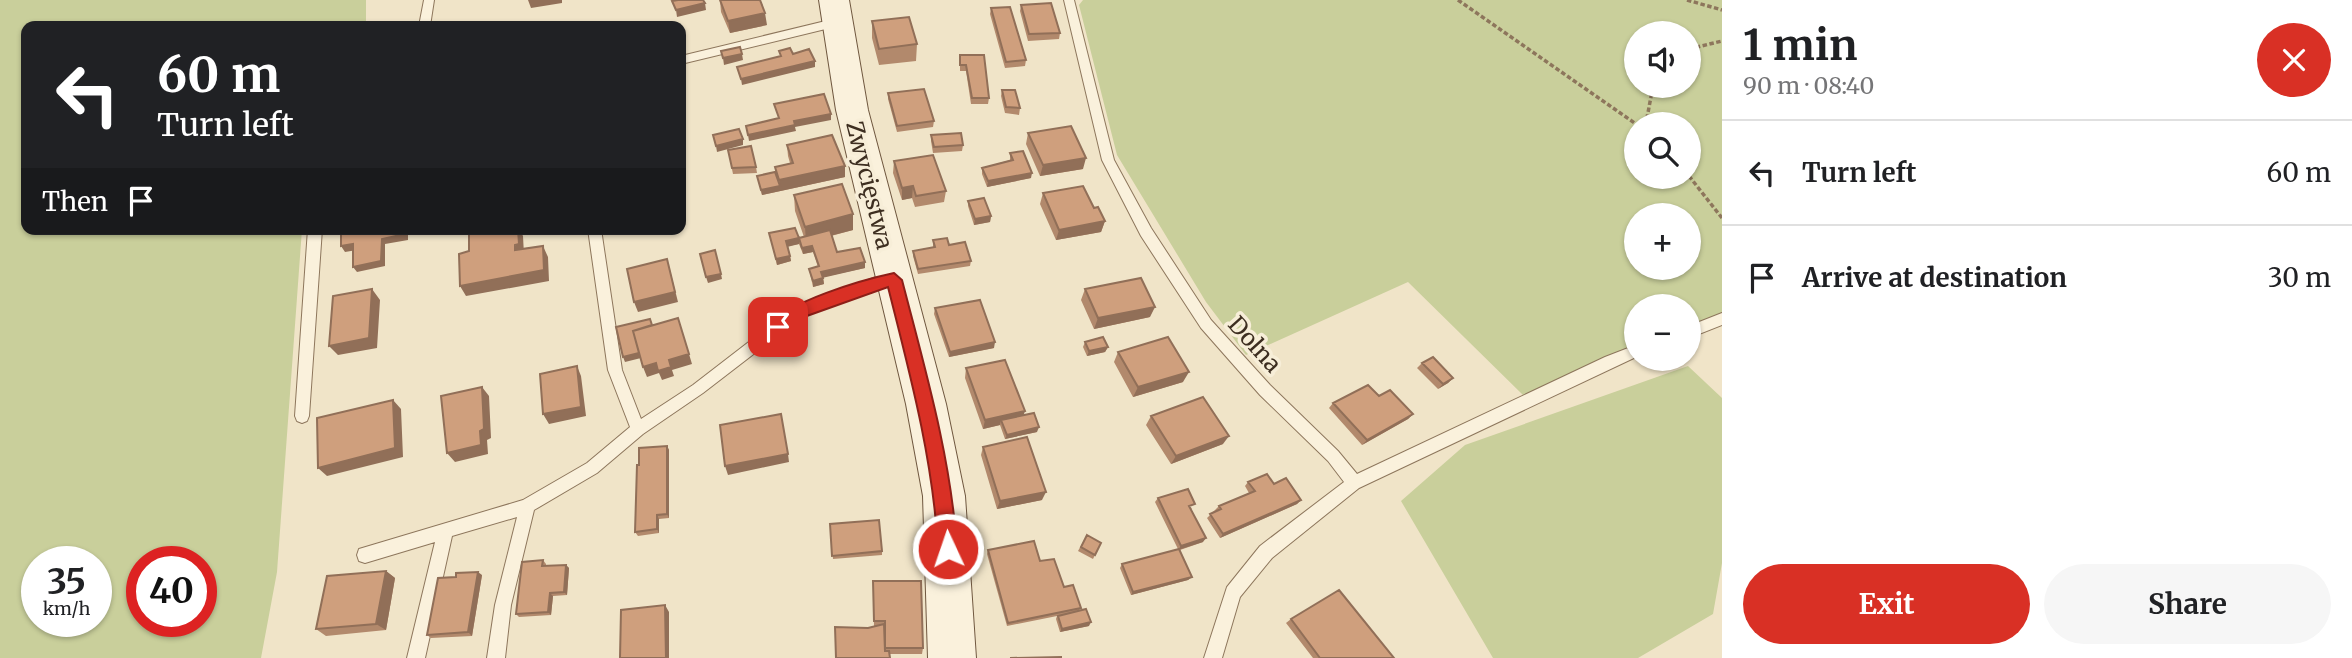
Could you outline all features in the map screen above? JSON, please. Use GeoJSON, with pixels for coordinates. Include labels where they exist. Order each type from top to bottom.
{"type":"FeatureCollection","features":[{"type":"Feature","properties":{"kind":"street","name":"Zwycięstwa"},"geometry":{"type":"LineString","coordinates":[[836,11],[852,110],[926,404],[944,496],[952,658]]}},
{"type":"Feature","properties":{"kind":"lane"},"geometry":{"type":"LineString","coordinates":[[426,21],[429,0]]}},
{"type":"Feature","properties":{"kind":"lane","name":"Dolna"},"geometry":{"type":"LineString","coordinates":[[1069,0],[1108,160],[1146,232],[1206,324],[1265,390],[1333,456],[1354,483]]}},
{"type":"Feature","properties":{"kind":"lane"},"geometry":{"type":"LineString","coordinates":[[686,58],[836,11]]}},
{"type":"Feature","properties":{"kind":"lane"},"geometry":{"type":"LineString","coordinates":[[302,416],[314,235]]}},
{"type":"Feature","properties":{"kind":"lane"},"geometry":{"type":"LineString","coordinates":[[595,235],[615,370],[638,429]]}},
{"type":"Feature","properties":{"kind":"lane"},"geometry":{"type":"LineString","coordinates":[[365,555],[527,506],[592,468],[638,429],[698,389],[798,312],[894,280]]}},
{"type":"Feature","properties":{"kind":"lane"},"geometry":{"type":"LineString","coordinates":[[1701,327],[1722,319]]}},
{"type":"Feature","properties":{"kind":"lane"},"geometry":{"type":"LineString","coordinates":[[1213,658],[1233,593],[1266,552],[1354,483],[1624,356]]}},
{"type":"Feature","properties":{"kind":"lane"},"geometry":{"type":"LineString","coordinates":[[496,658],[502,605],[527,506]]}},
{"type":"Feature","properties":{"kind":"lane"},"geometry":{"type":"LineString","coordinates":[[416,658],[445,532]]}},
{"type":"Feature","properties":{"kind":"path"},"geometry":{"type":"LineString","coordinates":[[1458,0],[1624,114]]}},
{"type":"Feature","properties":{"kind":"path"},"geometry":{"type":"LineString","coordinates":[[1687,0],[1722,10]]}},
{"type":"Feature","properties":{"kind":"path"},"geometry":{"type":"LineString","coordinates":[[1701,46],[1722,41]]}},
{"type":"Feature","properties":{"kind":"path"},"geometry":{"type":"LineString","coordinates":[[1699,189],[1722,218]]}},
{"type":"Feature","properties":{"kind":"green space"},"geometry":{"type":"Polygon","coordinates":[[[0,0],[366,0],[366,21],[21,21],[21,235],[302,235],[277,572],[261,658],[0,658],[0,0]]]}},
{"type":"Feature","properties":{"kind":"green space"},"geometry":{"type":"Polygon","coordinates":[[[1083,0],[1722,0],[1722,319],[1701,327],[1701,294],[1624,294],[1624,356],[1523,395],[1408,282],[1246,355],[1206,302],[1117,155],[1079,5],[1083,0]]]}},
{"type":"Feature","properties":{"kind":"green space"},"geometry":{"type":"Polygon","coordinates":[[[1674,371],[1693,371],[1722,398],[1722,563],[1713,614],[1638,658],[1493,658],[1401,501],[1465,445],[1674,371]]]}},
{"type":"Feature","properties":{"kind":"building"},"geometry":{"type":"Polygon","coordinates":[[[703,0],[705,3],[676,10],[672,1],[703,0]]]}},
{"type":"Feature","properties":{"kind":"building"},"geometry":{"type":"Polygon","coordinates":[[[720,0],[760,0],[765,13],[728,21],[720,0]]]}},
{"type":"Feature","properties":{"kind":"building"},"geometry":{"type":"Polygon","coordinates":[[[1051,3],[1060,33],[1029,34],[1021,5],[1051,3]]]}},
{"type":"Feature","properties":{"kind":"building"},"geometry":{"type":"Polygon","coordinates":[[[1010,7],[1026,60],[1006,62],[991,8],[1010,7]]]}},
{"type":"Feature","properties":{"kind":"building"},"geometry":{"type":"Polygon","coordinates":[[[909,17],[917,44],[879,49],[872,21],[909,17]]]}},
{"type":"Feature","properties":{"kind":"building"},"geometry":{"type":"Polygon","coordinates":[[[740,47],[742,54],[723,58],[721,51],[740,47]]]}},
{"type":"Feature","properties":{"kind":"building"},"geometry":{"type":"Polygon","coordinates":[[[790,48],[793,54],[809,49],[815,61],[741,79],[737,67],[781,56],[779,51],[790,48]]]}},
{"type":"Feature","properties":{"kind":"building"},"geometry":{"type":"Polygon","coordinates":[[[960,55],[984,55],[989,98],[972,98],[966,65],[960,65],[960,55]]]}},
{"type":"Feature","properties":{"kind":"building"},"geometry":{"type":"Polygon","coordinates":[[[924,89],[934,121],[897,126],[888,93],[924,89]]]}},
{"type":"Feature","properties":{"kind":"building"},"geometry":{"type":"Polygon","coordinates":[[[1002,90],[1015,90],[1020,108],[1006,107],[1002,90]]]}},
{"type":"Feature","properties":{"kind":"building"},"geometry":{"type":"Polygon","coordinates":[[[824,94],[831,114],[794,121],[795,125],[748,135],[746,126],[779,118],[774,104],[824,94]]]}},
{"type":"Feature","properties":{"kind":"building"},"geometry":{"type":"Polygon","coordinates":[[[1071,126],[1086,158],[1043,165],[1028,133],[1071,126]]]}},
{"type":"Feature","properties":{"kind":"building"},"geometry":{"type":"Polygon","coordinates":[[[739,129],[743,139],[716,146],[713,135],[739,129]]]}},
{"type":"Feature","properties":{"kind":"building"},"geometry":{"type":"Polygon","coordinates":[[[961,133],[963,145],[934,147],[931,135],[961,133]]]}},
{"type":"Feature","properties":{"kind":"building"},"geometry":{"type":"Polygon","coordinates":[[[832,135],[845,166],[779,180],[775,167],[793,163],[787,145],[832,135]]]}},
{"type":"Feature","properties":{"kind":"building"},"geometry":{"type":"Polygon","coordinates":[[[751,146],[756,167],[732,168],[728,150],[751,146]]]}},
{"type":"Feature","properties":{"kind":"building"},"geometry":{"type":"Polygon","coordinates":[[[1023,151],[1032,173],[988,181],[982,168],[1013,160],[1010,153],[1023,151]]]}},
{"type":"Feature","properties":{"kind":"building"},"geometry":{"type":"Polygon","coordinates":[[[933,155],[946,191],[916,196],[913,186],[902,188],[894,161],[933,155]]]}},
{"type":"Feature","properties":{"kind":"building"},"geometry":{"type":"Polygon","coordinates":[[[775,172],[780,186],[761,190],[757,176],[775,172]]]}},
{"type":"Feature","properties":{"kind":"building"},"geometry":{"type":"Polygon","coordinates":[[[842,184],[853,214],[805,227],[794,195],[842,184]]]}},
{"type":"Feature","properties":{"kind":"building"},"geometry":{"type":"Polygon","coordinates":[[[1083,186],[1094,208],[1098,207],[1105,221],[1059,230],[1043,193],[1083,186]]]}},
{"type":"Feature","properties":{"kind":"building"},"geometry":{"type":"Polygon","coordinates":[[[984,198],[991,216],[975,219],[968,201],[984,198]]]}},
{"type":"Feature","properties":{"kind":"building"},"geometry":{"type":"Polygon","coordinates":[[[795,228],[799,238],[786,241],[790,256],[776,259],[769,233],[795,228]]]}},
{"type":"Feature","properties":{"kind":"building"},"geometry":{"type":"Polygon","coordinates":[[[830,230],[837,252],[860,248],[865,262],[821,272],[823,278],[813,281],[809,269],[819,266],[812,246],[802,248],[799,238],[830,230]]]}},
{"type":"Feature","properties":{"kind":"building"},"geometry":{"type":"Polygon","coordinates":[[[341,235],[400,235],[382,239],[381,261],[353,267],[353,244],[341,246],[341,235]]]}},
{"type":"Feature","properties":{"kind":"building"},"geometry":{"type":"Polygon","coordinates":[[[469,235],[518,235],[519,244],[515,245],[515,250],[543,246],[544,270],[460,286],[459,254],[469,251],[469,235]]]}},
{"type":"Feature","properties":{"kind":"building"},"geometry":{"type":"Polygon","coordinates":[[[947,238],[949,245],[965,242],[971,261],[918,269],[913,251],[935,247],[933,240],[947,238]]]}},
{"type":"Feature","properties":{"kind":"building"},"geometry":{"type":"Polygon","coordinates":[[[715,250],[721,274],[706,277],[700,254],[715,250]]]}},
{"type":"Feature","properties":{"kind":"building"},"geometry":{"type":"Polygon","coordinates":[[[667,259],[675,292],[634,302],[627,269],[667,259]]]}},
{"type":"Feature","properties":{"kind":"building"},"geometry":{"type":"Polygon","coordinates":[[[1141,278],[1155,307],[1098,318],[1085,289],[1141,278]]]}},
{"type":"Feature","properties":{"kind":"building"},"geometry":{"type":"Polygon","coordinates":[[[372,289],[369,338],[329,346],[333,296],[372,289]]]}},
{"type":"Feature","properties":{"kind":"building"},"geometry":{"type":"Polygon","coordinates":[[[980,300],[995,342],[950,352],[935,308],[980,300]]]}},
{"type":"Feature","properties":{"kind":"building"},"geometry":{"type":"Polygon","coordinates":[[[678,318],[689,354],[669,360],[671,367],[658,371],[656,363],[643,367],[633,331],[678,318]]]}},
{"type":"Feature","properties":{"kind":"building"},"geometry":{"type":"Polygon","coordinates":[[[650,319],[652,325],[633,331],[639,353],[623,357],[616,327],[650,319]]]}},
{"type":"Feature","properties":{"kind":"building"},"geometry":{"type":"Polygon","coordinates":[[[1103,337],[1108,347],[1089,351],[1085,342],[1103,337]]]}},
{"type":"Feature","properties":{"kind":"building"},"geometry":{"type":"Polygon","coordinates":[[[1168,337],[1189,372],[1138,387],[1118,352],[1168,337]]]}},
{"type":"Feature","properties":{"kind":"building"},"geometry":{"type":"Polygon","coordinates":[[[1433,357],[1453,378],[1443,384],[1422,363],[1433,357]]]}},
{"type":"Feature","properties":{"kind":"building"},"geometry":{"type":"Polygon","coordinates":[[[1005,360],[1025,411],[985,420],[966,368],[1005,360]]]}},
{"type":"Feature","properties":{"kind":"building"},"geometry":{"type":"Polygon","coordinates":[[[577,366],[581,407],[543,414],[540,374],[577,366]]]}},
{"type":"Feature","properties":{"kind":"building"},"geometry":{"type":"Polygon","coordinates":[[[1368,385],[1379,396],[1390,390],[1413,414],[1367,440],[1333,403],[1368,385]]]}},
{"type":"Feature","properties":{"kind":"building"},"geometry":{"type":"Polygon","coordinates":[[[482,387],[484,429],[480,431],[481,445],[447,453],[441,396],[482,387]]]}},
{"type":"Feature","properties":{"kind":"building"},"geometry":{"type":"Polygon","coordinates":[[[1203,397],[1229,436],[1176,456],[1151,416],[1203,397]]]}},
{"type":"Feature","properties":{"kind":"building"},"geometry":{"type":"Polygon","coordinates":[[[393,400],[395,448],[318,468],[317,418],[393,400]]]}},
{"type":"Feature","properties":{"kind":"building"},"geometry":{"type":"Polygon","coordinates":[[[1034,413],[1039,427],[1007,435],[1001,420],[1034,413]]]}},
{"type":"Feature","properties":{"kind":"building"},"geometry":{"type":"Polygon","coordinates":[[[781,414],[788,454],[725,466],[720,425],[781,414]]]}},
{"type":"Feature","properties":{"kind":"building"},"geometry":{"type":"Polygon","coordinates":[[[1027,437],[1046,492],[1000,501],[983,447],[1027,437]]]}},
{"type":"Feature","properties":{"kind":"building"},"geometry":{"type":"Polygon","coordinates":[[[667,446],[667,514],[657,515],[657,529],[635,532],[639,448],[667,446]]]}},
{"type":"Feature","properties":{"kind":"building"},"geometry":{"type":"Polygon","coordinates":[[[1267,474],[1274,484],[1286,478],[1301,500],[1223,534],[1210,514],[1221,509],[1219,506],[1255,491],[1248,482],[1267,474]]]}},
{"type":"Feature","properties":{"kind":"building"},"geometry":{"type":"Polygon","coordinates":[[[1188,489],[1195,504],[1189,506],[1206,538],[1181,546],[1158,498],[1188,489]]]}},
{"type":"Feature","properties":{"kind":"building"},"geometry":{"type":"Polygon","coordinates":[[[879,520],[882,551],[832,556],[830,524],[879,520]]]}},
{"type":"Feature","properties":{"kind":"building"},"geometry":{"type":"Polygon","coordinates":[[[1087,535],[1101,543],[1095,555],[1081,547],[1087,535]]]}},
{"type":"Feature","properties":{"kind":"building"},"geometry":{"type":"Polygon","coordinates":[[[1034,541],[1040,561],[1054,559],[1064,587],[1073,585],[1081,608],[1008,623],[988,550],[1034,541]]]}},
{"type":"Feature","properties":{"kind":"building"},"geometry":{"type":"Polygon","coordinates":[[[1179,549],[1192,577],[1133,592],[1122,564],[1179,549]]]}},
{"type":"Feature","properties":{"kind":"building"},"geometry":{"type":"Polygon","coordinates":[[[543,560],[542,566],[566,565],[564,592],[550,593],[548,612],[516,614],[522,562],[543,560]]]}},
{"type":"Feature","properties":{"kind":"building"},"geometry":{"type":"Polygon","coordinates":[[[386,571],[376,624],[316,629],[327,576],[386,571]]]}},
{"type":"Feature","properties":{"kind":"building"},"geometry":{"type":"Polygon","coordinates":[[[478,572],[468,632],[427,635],[438,578],[456,577],[456,573],[478,572]]]}},
{"type":"Feature","properties":{"kind":"building"},"geometry":{"type":"Polygon","coordinates":[[[873,581],[921,581],[923,648],[885,648],[885,621],[874,621],[873,581]]]}},
{"type":"Feature","properties":{"kind":"building"},"geometry":{"type":"Polygon","coordinates":[[[1339,590],[1394,658],[1320,658],[1291,619],[1339,590]]]}},
{"type":"Feature","properties":{"kind":"building"},"geometry":{"type":"Polygon","coordinates":[[[665,605],[666,658],[620,658],[621,610],[665,605]]]}},
{"type":"Feature","properties":{"kind":"building"},"geometry":{"type":"Polygon","coordinates":[[[1086,609],[1091,622],[1062,629],[1058,616],[1086,609]]]}},
{"type":"Feature","properties":{"kind":"building"},"geometry":{"type":"Polygon","coordinates":[[[884,624],[885,651],[889,651],[890,658],[836,658],[835,627],[868,628],[884,624]]]}},
{"type":"Feature","properties":{"kind":"route"},"geometry":{"type":"LineString","coordinates":[[778,327],[798,312],[894,280],[926,404],[944,496],[948,549]]}}]}
